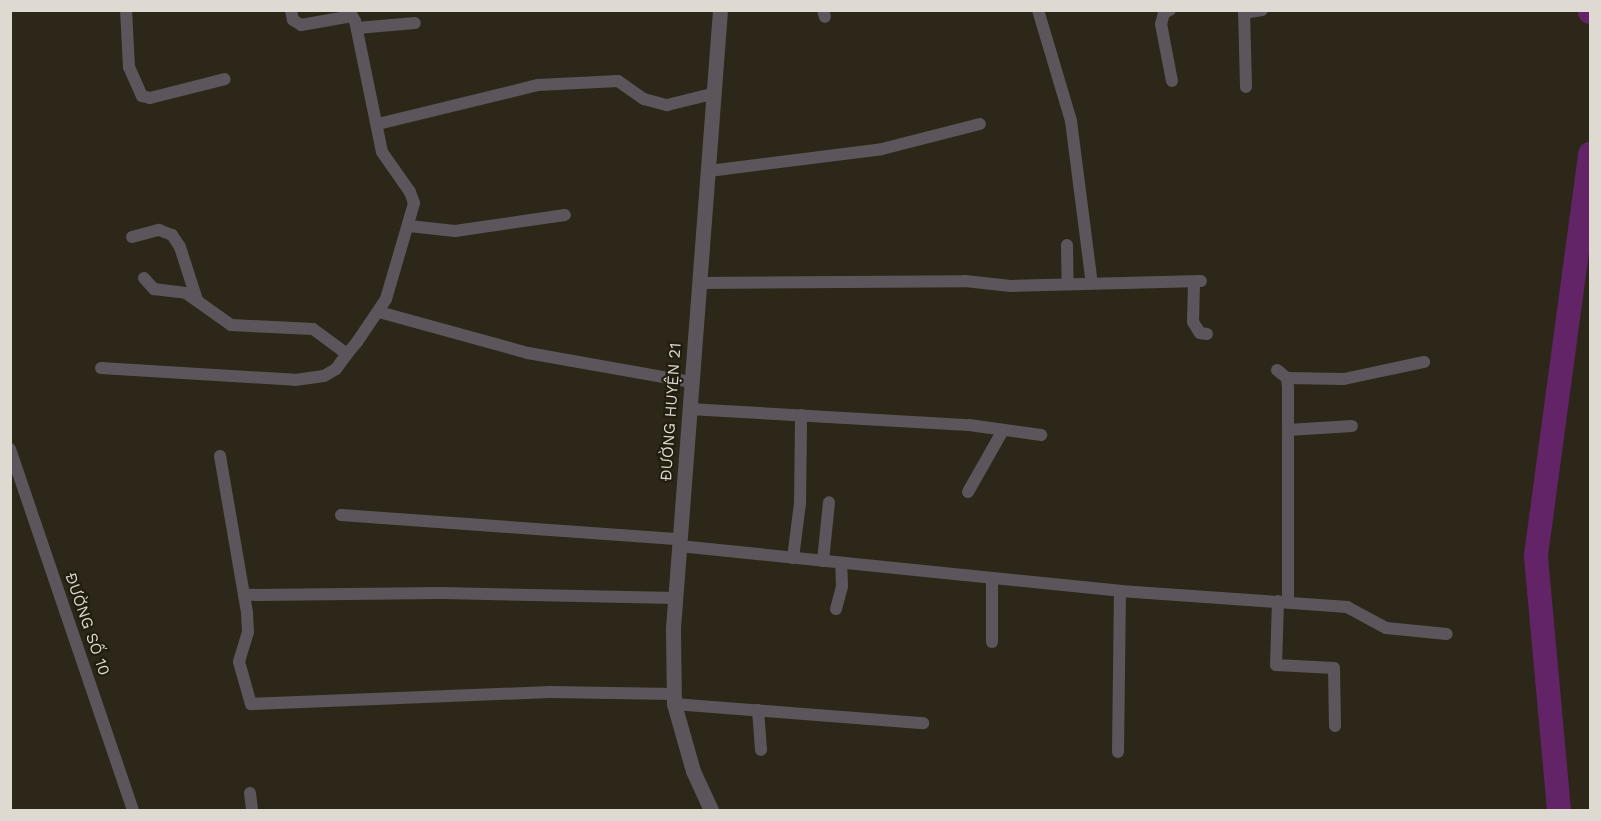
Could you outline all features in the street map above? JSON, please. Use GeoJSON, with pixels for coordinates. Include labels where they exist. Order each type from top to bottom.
{"type":"FeatureCollection","features":[{"type":"Feature","properties":{"kind":"street"},"geometry":{"type":"LineString","coordinates":[[126,10],[129,67],[142,96],[150,98],[225,79]]}},
{"type":"Feature","properties":{"kind":"street"},"geometry":{"type":"LineString","coordinates":[[101,368],[295,380],[324,376],[336,369],[379,312],[410,226],[414,203],[411,192],[386,162],[357,28],[350,13],[301,25],[293,20],[291,10]]}},
{"type":"Feature","properties":{"kind":"street","name":"ĐƯỜNG HUYỆN 21"},"geometry":{"type":"LineString","coordinates":[[711,810],[693,771],[674,699],[675,598],[690,382],[716,93],[720,10]]}},
{"type":"Feature","properties":{"kind":"street"},"geometry":{"type":"LineString","coordinates":[[1038,10],[1071,121],[1092,284]]}},
{"type":"Feature","properties":{"kind":"street"},"geometry":{"type":"LineString","coordinates":[[1170,10],[1161,17],[1161,24],[1172,81]]}},
{"type":"Feature","properties":{"kind":"street"},"geometry":{"type":"LineString","coordinates":[[1246,87],[1244,12],[1262,10]]}},
{"type":"Feature","properties":{"kind":"street"},"geometry":{"type":"LineString","coordinates":[[357,28],[415,23]]}},
{"type":"Feature","properties":{"kind":"street"},"geometry":{"type":"LineString","coordinates":[[378,124],[538,85],[618,81],[644,99],[667,105],[716,93]]}},
{"type":"Feature","properties":{"kind":"street"},"geometry":{"type":"LineString","coordinates":[[709,171],[882,149],[980,124]]}},
{"type":"Feature","properties":{"kind":"street"},"geometry":{"type":"LineString","coordinates":[[410,226],[455,231],[565,215]]}},
{"type":"Feature","properties":{"kind":"street"},"geometry":{"type":"LineString","coordinates":[[132,237],[159,230],[172,234],[180,247],[196,300]]}},
{"type":"Feature","properties":{"kind":"street"},"geometry":{"type":"LineString","coordinates":[[1067,245],[1068,284]]}},
{"type":"Feature","properties":{"kind":"street"},"geometry":{"type":"LineString","coordinates":[[144,278],[154,289],[179,291],[196,300],[231,325],[322,332],[347,354]]}},
{"type":"Feature","properties":{"kind":"street"},"geometry":{"type":"LineString","coordinates":[[700,283],[965,281],[1011,286],[1197,282],[1193,322],[1200,333],[1207,334]]}},
{"type":"Feature","properties":{"kind":"street"},"geometry":{"type":"LineString","coordinates":[[379,312],[528,353],[690,382]]}},
{"type":"Feature","properties":{"kind":"street"},"geometry":{"type":"LineString","coordinates":[[1335,726],[1334,668],[1276,666],[1283,601],[1288,430],[1282,374],[1337,380],[1424,362]]}},
{"type":"Feature","properties":{"kind":"street"},"geometry":{"type":"LineString","coordinates":[[689,409],[969,425],[1002,432],[1041,435]]}},
{"type":"Feature","properties":{"kind":"street"},"geometry":{"type":"LineString","coordinates":[[793,558],[801,503],[801,415]]}},
{"type":"Feature","properties":{"kind":"street"},"geometry":{"type":"LineString","coordinates":[[1288,430],[1352,426]]}},
{"type":"Feature","properties":{"kind":"street"},"geometry":{"type":"LineString","coordinates":[[968,492],[1002,432]]}},
{"type":"Feature","properties":{"kind":"street","name":"ĐƯỜNG SỐ 10"},"geometry":{"type":"LineString","coordinates":[[10,449],[133,810]]}},
{"type":"Feature","properties":{"kind":"street"},"geometry":{"type":"LineString","coordinates":[[220,456],[244,595],[248,632],[239,662],[248,700],[255,706],[550,692],[674,699],[758,710],[922,723]]}},
{"type":"Feature","properties":{"kind":"street"},"geometry":{"type":"LineString","coordinates":[[823,561],[829,502]]}},
{"type":"Feature","properties":{"kind":"street"},"geometry":{"type":"LineString","coordinates":[[341,515],[679,543],[793,558],[1120,591],[1347,607],[1370,621],[1406,632],[1447,634]]}},
{"type":"Feature","properties":{"kind":"street"},"geometry":{"type":"LineString","coordinates":[[836,609],[842,586],[841,562]]}},
{"type":"Feature","properties":{"kind":"street"},"geometry":{"type":"LineString","coordinates":[[992,578],[992,642]]}},
{"type":"Feature","properties":{"kind":"street"},"geometry":{"type":"LineString","coordinates":[[1118,752],[1120,591]]}},
{"type":"Feature","properties":{"kind":"street"},"geometry":{"type":"LineString","coordinates":[[244,595],[442,593],[675,598]]}},
{"type":"Feature","properties":{"kind":"street"},"geometry":{"type":"LineString","coordinates":[[758,710],[761,750]]}},
{"type":"Feature","properties":{"kind":"street"},"geometry":{"type":"LineString","coordinates":[[250,794],[252,810]]}},
{"type":"Feature","properties":{"kind":"waterway"},"geometry":{"type":"LineString","coordinates":[[1559,810],[1536,555],[1590,154]]}}]}
